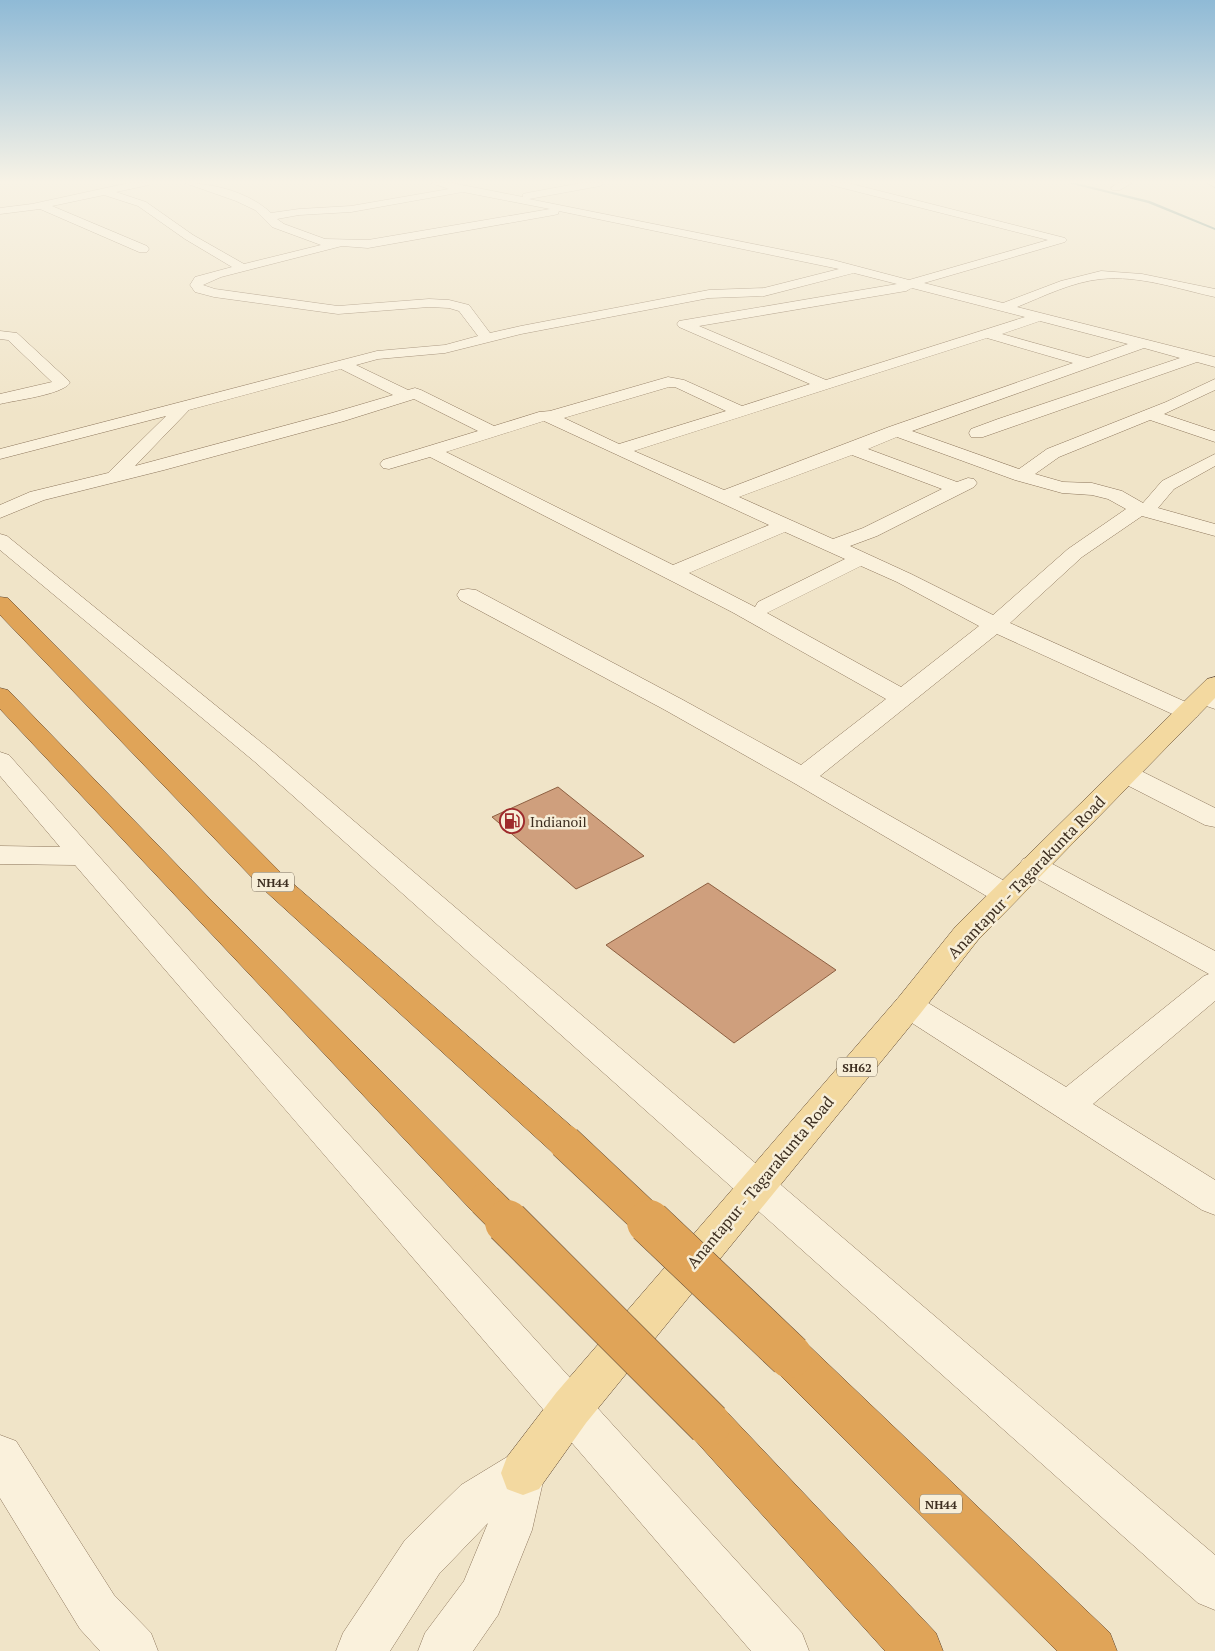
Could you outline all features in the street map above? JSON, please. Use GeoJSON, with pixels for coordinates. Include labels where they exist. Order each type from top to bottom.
{"type":"FeatureCollection","features":[{"type":"Feature","properties":{"kind":"highway","name":"NH44"},"geometry":{"type":"LineString","coordinates":[[0,603],[272,881],[565,1142],[790,1356],[1092,1651]]}},
{"type":"Feature","properties":{"kind":"highway"},"geometry":{"type":"LineString","coordinates":[[0,696],[192,898],[485,1200],[709,1424],[918,1651]]}},
{"type":"Feature","properties":{"kind":"main road","name":"Anantapur - Tagarakunta Road"},"geometry":{"type":"LineString","coordinates":[[523,1473],[571,1408],[909,1006],[967,934],[1126,774],[1205,699]]}},
{"type":"Feature","properties":{"kind":"street"},"geometry":{"type":"LineString","coordinates":[[229,260],[243,268]]}},
{"type":"Feature","properties":{"kind":"street"},"geometry":{"type":"LineString","coordinates":[[274,260],[206,277],[197,282],[197,287],[237,297],[338,310],[429,303],[456,305],[464,308],[487,339]]}},
{"type":"Feature","properties":{"kind":"street"},"geometry":{"type":"LineString","coordinates":[[812,260],[856,269],[1038,318],[1215,362]]}},
{"type":"Feature","properties":{"kind":"street"},"geometry":{"type":"LineString","coordinates":[[825,385],[684,324],[914,284],[993,260]]}},
{"type":"Feature","properties":{"kind":"street"},"geometry":{"type":"LineString","coordinates":[[0,454],[182,408],[383,353],[445,349],[638,307],[709,294],[764,292],[856,269]]}},
{"type":"Feature","properties":{"kind":"street"},"geometry":{"type":"LineString","coordinates":[[1003,308],[1039,294],[1103,274],[1130,276],[1215,293]]}},
{"type":"Feature","properties":{"kind":"street"},"geometry":{"type":"LineString","coordinates":[[618,450],[1038,318]]}},
{"type":"Feature","properties":{"kind":"street"},"geometry":{"type":"LineString","coordinates":[[988,334],[1088,364]]}},
{"type":"Feature","properties":{"kind":"street"},"geometry":{"type":"LineString","coordinates":[[0,335],[12,336],[62,384],[0,399]]}},
{"type":"Feature","properties":{"kind":"street"},"geometry":{"type":"LineString","coordinates":[[723,497],[895,431],[1142,344]]}},
{"type":"Feature","properties":{"kind":"street"},"geometry":{"type":"LineString","coordinates":[[977,433],[1104,388],[1139,379],[1196,357]]}},
{"type":"Feature","properties":{"kind":"street"},"geometry":{"type":"LineString","coordinates":[[342,364],[406,395]]}},
{"type":"Feature","properties":{"kind":"street"},"geometry":{"type":"LineString","coordinates":[[388,464],[545,416],[549,417],[668,382],[678,383],[740,412]]}},
{"type":"Feature","properties":{"kind":"street"},"geometry":{"type":"LineString","coordinates":[[1021,476],[1053,453],[1172,405],[1215,384]]}},
{"type":"Feature","properties":{"kind":"street"},"geometry":{"type":"LineString","coordinates":[[0,512],[37,496],[338,417],[415,393],[493,432]]}},
{"type":"Feature","properties":{"kind":"street"},"geometry":{"type":"LineString","coordinates":[[115,476],[178,415],[182,408]]}},
{"type":"Feature","properties":{"kind":"street"},"geometry":{"type":"LineString","coordinates":[[1149,414],[1215,437]]}},
{"type":"Feature","properties":{"kind":"street"},"geometry":{"type":"LineString","coordinates":[[549,417],[618,450],[904,578],[993,624],[1205,699]]}},
{"type":"Feature","properties":{"kind":"street"},"geometry":{"type":"LineString","coordinates":[[895,431],[1021,476],[1062,487],[1092,489],[1115,494],[1142,510],[1215,530]]}},
{"type":"Feature","properties":{"kind":"street"},"geometry":{"type":"LineString","coordinates":[[852,449],[957,488]]}},
{"type":"Feature","properties":{"kind":"street"},"geometry":{"type":"LineString","coordinates":[[431,451],[799,638],[902,698]]}},
{"type":"Feature","properties":{"kind":"street"},"geometry":{"type":"LineString","coordinates":[[803,777],[993,624],[1008,614],[1075,553],[1142,510],[1168,485],[1215,459]]}},
{"type":"Feature","properties":{"kind":"street"},"geometry":{"type":"LineString","coordinates":[[832,546],[870,532],[957,488],[1001,469]]}},
{"type":"Feature","properties":{"kind":"street"},"geometry":{"type":"LineString","coordinates":[[672,573],[786,525]]}},
{"type":"Feature","properties":{"kind":"street"},"geometry":{"type":"LineString","coordinates":[[0,540],[264,757],[1215,1586]]}},
{"type":"Feature","properties":{"kind":"street"},"geometry":{"type":"LineString","coordinates":[[766,607],[860,559]]}},
{"type":"Feature","properties":{"kind":"street"},"geometry":{"type":"LineString","coordinates":[[468,595],[674,705],[1005,894]]}},
{"type":"Feature","properties":{"kind":"street"},"geometry":{"type":"LineString","coordinates":[[0,760],[223,1016],[784,1651]]}},
{"type":"Feature","properties":{"kind":"street"},"geometry":{"type":"LineString","coordinates":[[1126,774],[1215,819]]}},
{"type":"Feature","properties":{"kind":"street"},"geometry":{"type":"LineString","coordinates":[[0,855],[84,856]]}},
{"type":"Feature","properties":{"kind":"street"},"geometry":{"type":"LineString","coordinates":[[1034,865],[1215,965]]}},
{"type":"Feature","properties":{"kind":"street"},"geometry":{"type":"LineString","coordinates":[[1067,1106],[1215,984]]}},
{"type":"Feature","properties":{"kind":"street"},"geometry":{"type":"LineString","coordinates":[[909,1006],[1215,1199]]}},
{"type":"Feature","properties":{"kind":"street"},"geometry":{"type":"LineString","coordinates":[[0,1457],[97,1612],[133,1651]]}},
{"type":"Feature","properties":{"kind":"street"},"geometry":{"type":"LineString","coordinates":[[361,1651],[422,1557],[477,1501],[523,1473]]}},
{"type":"Feature","properties":{"kind":"street"},"geometry":{"type":"LineString","coordinates":[[443,1651],[481,1598],[509,1530],[523,1473]]}},
{"type":"Feature","properties":{"kind":"building"},"geometry":{"type":"Polygon","coordinates":[[[558,787],[644,856],[576,889],[492,817],[558,787]]]}},
{"type":"Feature","properties":{"kind":"building"},"geometry":{"type":"Polygon","coordinates":[[[708,883],[836,970],[734,1043],[606,945],[708,883]]]}},
{"type":"Feature","properties":{"kind":"place","name":"Indianoil"},"geometry":{"type":"Point","coordinates":[512,821]}}]}
